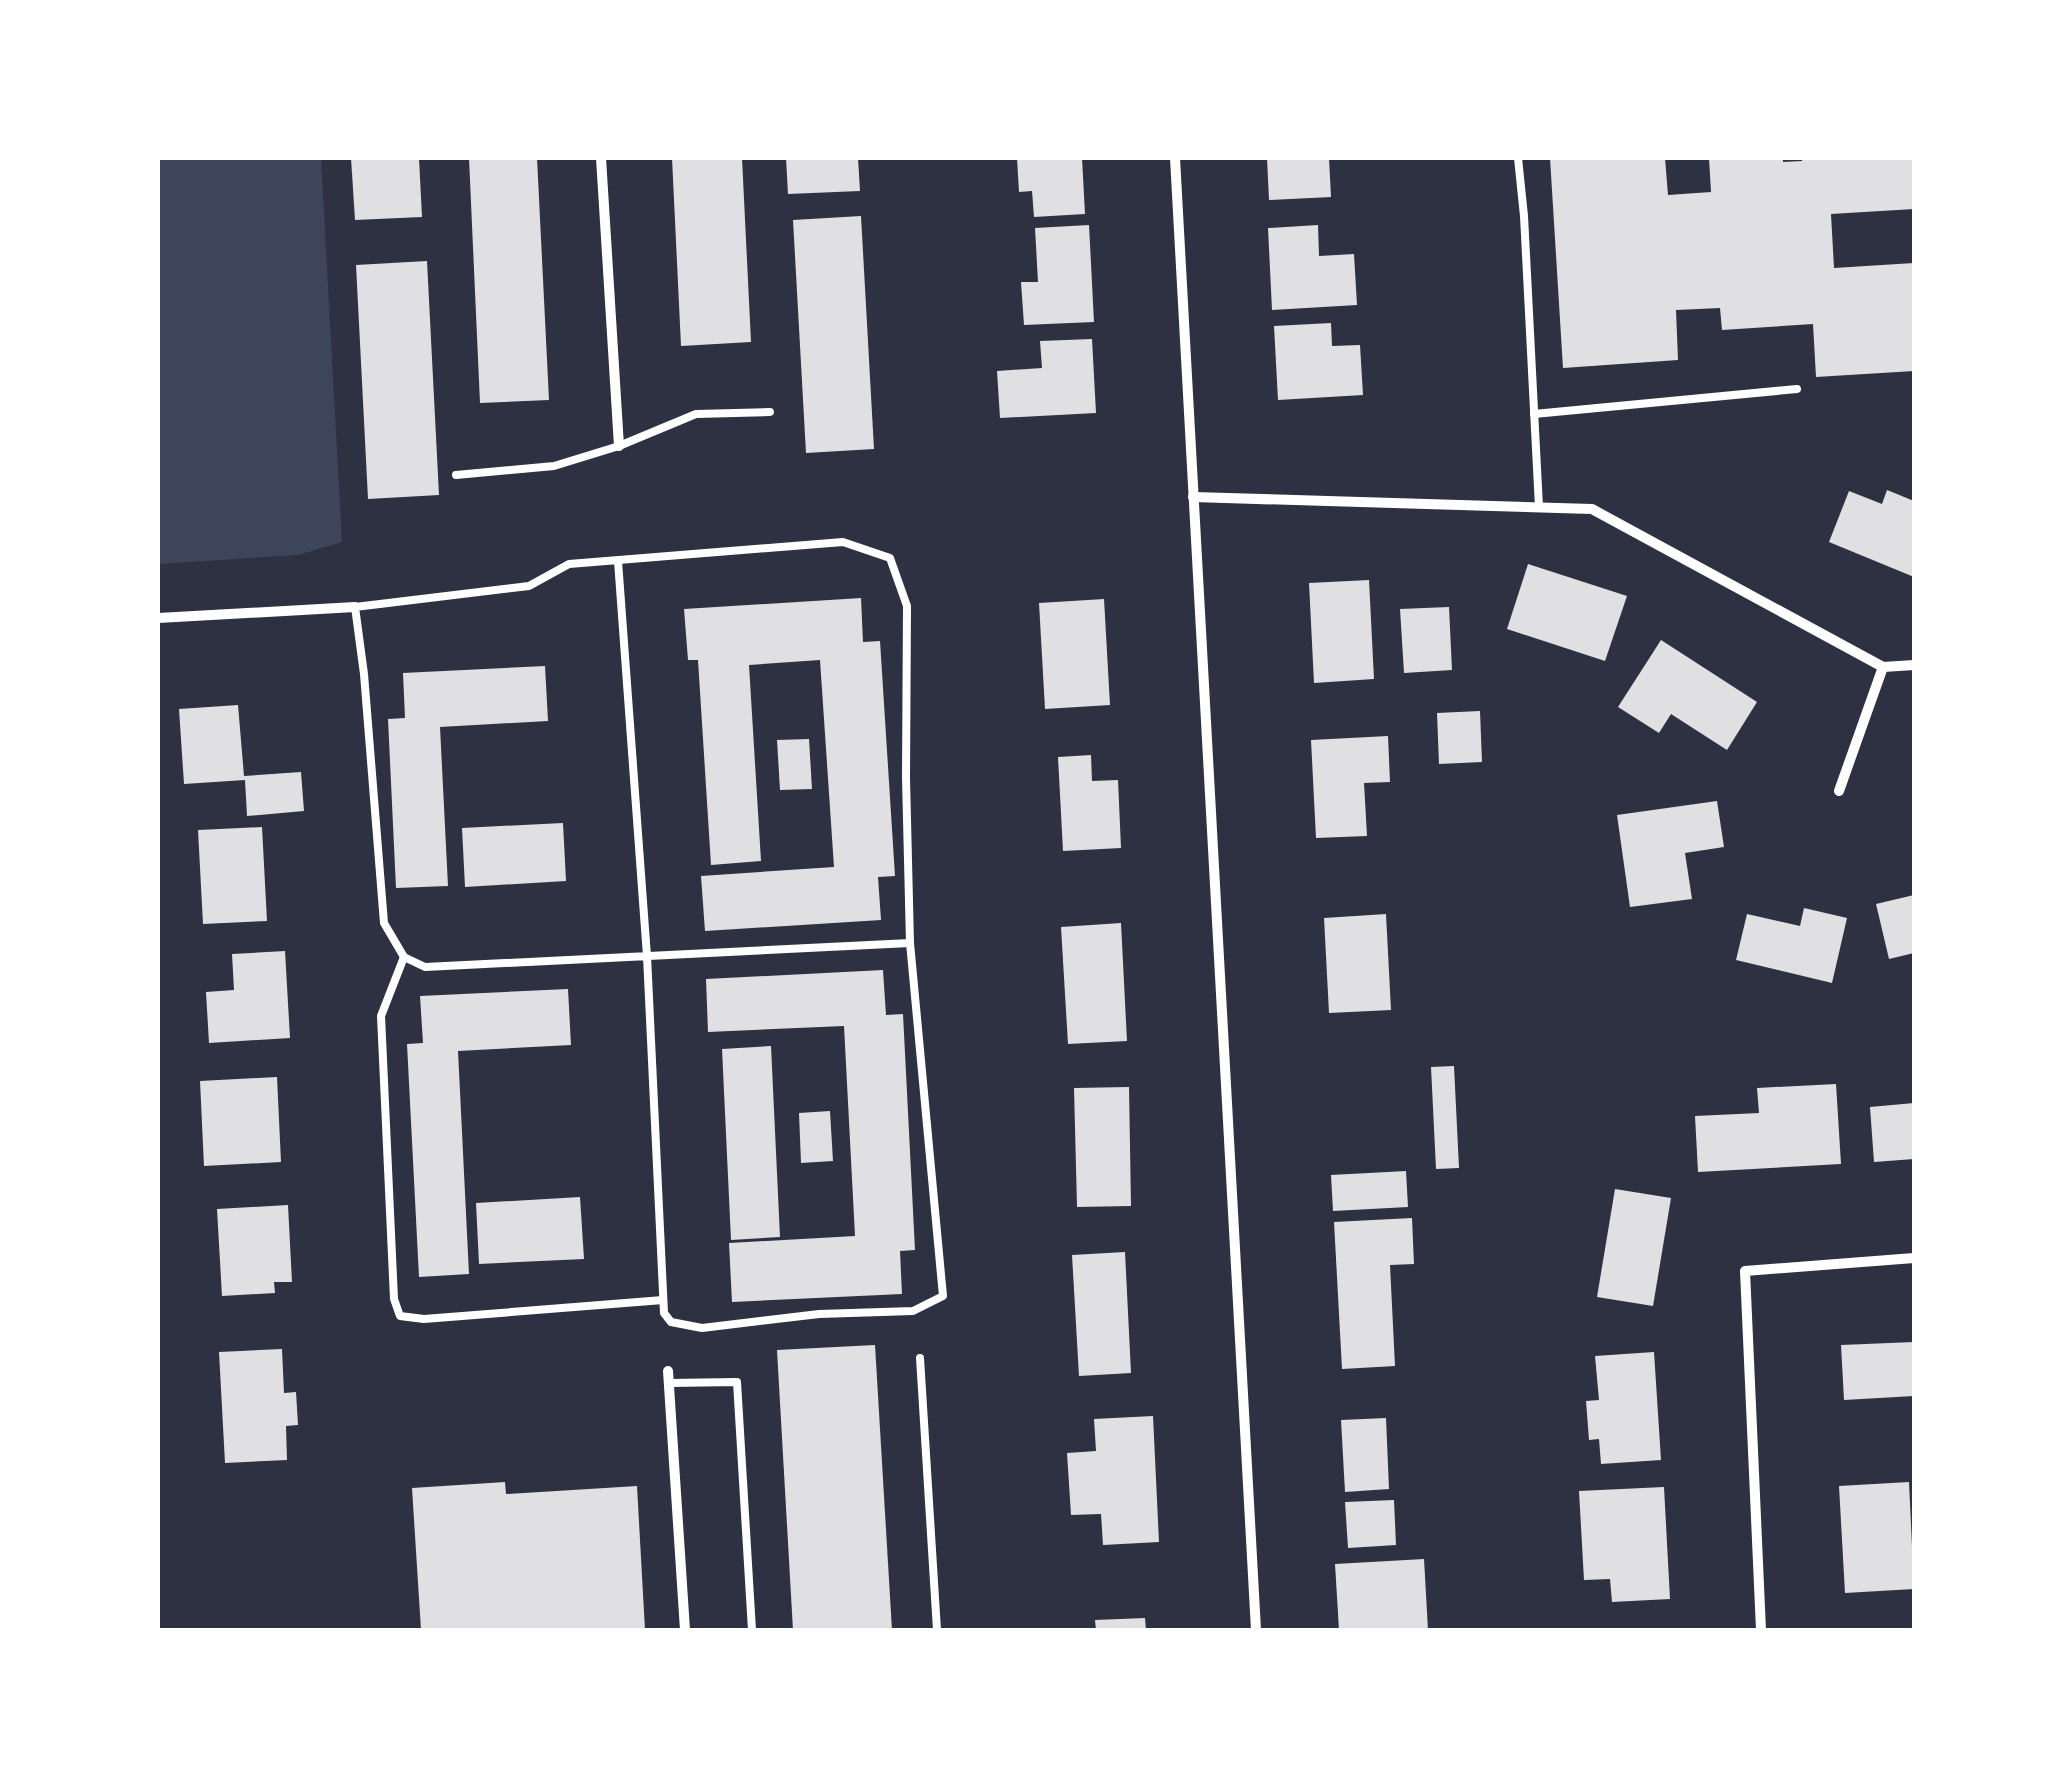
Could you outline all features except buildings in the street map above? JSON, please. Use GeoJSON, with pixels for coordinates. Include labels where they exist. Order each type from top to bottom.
{"type":"FeatureCollection","features":[{"type":"Feature","properties":{"kind":"street"},"geometry":{"type":"LineString","coordinates":[[601,158],[619,446]]}},
{"type":"Feature","properties":{"kind":"street"},"geometry":{"type":"LineString","coordinates":[[1176,158],[1256,1630]]}},
{"type":"Feature","properties":{"kind":"street"},"geometry":{"type":"LineString","coordinates":[[1193,497],[1592,508],[1884,667],[1914,665]]}},
{"type":"Feature","properties":{"kind":"street"},"geometry":{"type":"LineString","coordinates":[[158,618],[355,607]]}},
{"type":"Feature","properties":{"kind":"street"},"geometry":{"type":"LineString","coordinates":[[1839,791],[1884,667]]}},
{"type":"Feature","properties":{"kind":"street"},"geometry":{"type":"LineString","coordinates":[[1761,1630],[1745,1270],[1914,1258]]}},
{"type":"Feature","properties":{"kind":"street"},"geometry":{"type":"LineString","coordinates":[[669,1377],[686,1630]]}},
{"type":"Feature","properties":{"kind":"lane"},"geometry":{"type":"LineString","coordinates":[[1518,158],[1539,507]]}},
{"type":"Feature","properties":{"kind":"lane"},"geometry":{"type":"LineString","coordinates":[[1534,414],[1797,389]]}},
{"type":"Feature","properties":{"kind":"lane"},"geometry":{"type":"LineString","coordinates":[[456,474],[554,466],[619,446],[696,414],[770,412]]}},
{"type":"Feature","properties":{"kind":"lane"},"geometry":{"type":"LineString","coordinates":[[618,560],[647,956],[663,1300],[664,1313],[671,1322],[702,1328],[819,1314],[913,1311],[943,1296],[910,943],[907,606],[890,558],[843,542],[618,560],[569,564],[529,586],[355,607],[384,923],[404,957],[425,967],[647,956],[910,943]]}},
{"type":"Feature","properties":{"kind":"lane"},"geometry":{"type":"LineString","coordinates":[[404,957],[381,1016],[394,1299],[400,1316],[424,1319],[663,1300]]}},
{"type":"Feature","properties":{"kind":"lane"},"geometry":{"type":"LineString","coordinates":[[920,1358],[937,1630]]}},
{"type":"Feature","properties":{"kind":"lane"},"geometry":{"type":"LineString","coordinates":[[669,1377],[737,1382],[752,1630]]}},
{"type":"Feature","properties":{"kind":"shaded area"},"geometry":{"type":"Polygon","coordinates":[[[158,158],[321,158],[342,542],[298,555],[158,564],[158,158]]]}}]}
